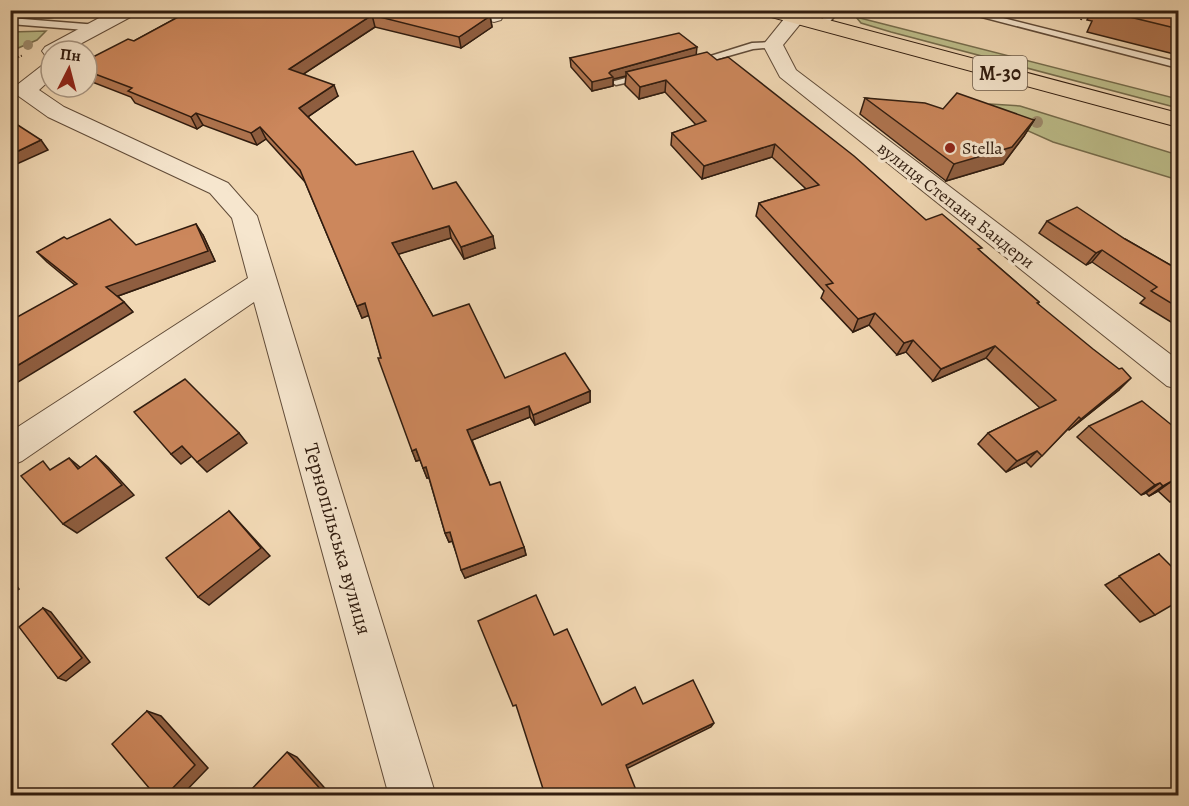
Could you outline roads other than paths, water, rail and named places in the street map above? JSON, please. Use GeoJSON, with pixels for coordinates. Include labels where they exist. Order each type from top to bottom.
{"type":"FeatureCollection","features":[{"type":"Feature","properties":{"kind":"highway","name":"М-30"},"geometry":{"type":"LineString","coordinates":[[767,10],[795,18],[829,18],[1179,120]]}},
{"type":"Feature","properties":{"kind":"street"},"geometry":{"type":"LineString","coordinates":[[76,39],[129,10]]}},
{"type":"Feature","properties":{"kind":"street"},"geometry":{"type":"LineString","coordinates":[[470,10],[494,16]]}},
{"type":"Feature","properties":{"kind":"street"},"geometry":{"type":"LineString","coordinates":[[774,45],[795,18]]}},
{"type":"Feature","properties":{"kind":"street"},"geometry":{"type":"LineString","coordinates":[[85,39],[98,28]]}},
{"type":"Feature","properties":{"kind":"street","name":"вулиця Степана Бандери"},"geometry":{"type":"LineString","coordinates":[[774,45],[787,73],[1179,377]]}},
{"type":"Feature","properties":{"kind":"street","name":"Тернопільська вулиця"},"geometry":{"type":"LineString","coordinates":[[36,68],[25,90],[56,112],[219,188],[244,216],[413,795]]}},
{"type":"Feature","properties":{"kind":"street"},"geometry":{"type":"LineString","coordinates":[[10,451],[262,283]]}},
{"type":"Feature","properties":{"kind":"lane"},"geometry":{"type":"LineString","coordinates":[[959,10],[1179,66]]}},
{"type":"Feature","properties":{"kind":"lane"},"geometry":{"type":"LineString","coordinates":[[983,16],[1032,11]]}},
{"type":"Feature","properties":{"kind":"lane"},"geometry":{"type":"LineString","coordinates":[[10,21],[98,28]]}},
{"type":"Feature","properties":{"kind":"lane"},"geometry":{"type":"LineString","coordinates":[[679,67],[752,46],[774,45]]}},
{"type":"Feature","properties":{"kind":"lane"},"geometry":{"type":"LineString","coordinates":[[616,82],[657,72]]}},
{"type":"Feature","properties":{"kind":"place","name":"Stella"},"geometry":{"type":"Point","coordinates":[950,148]}}]}
